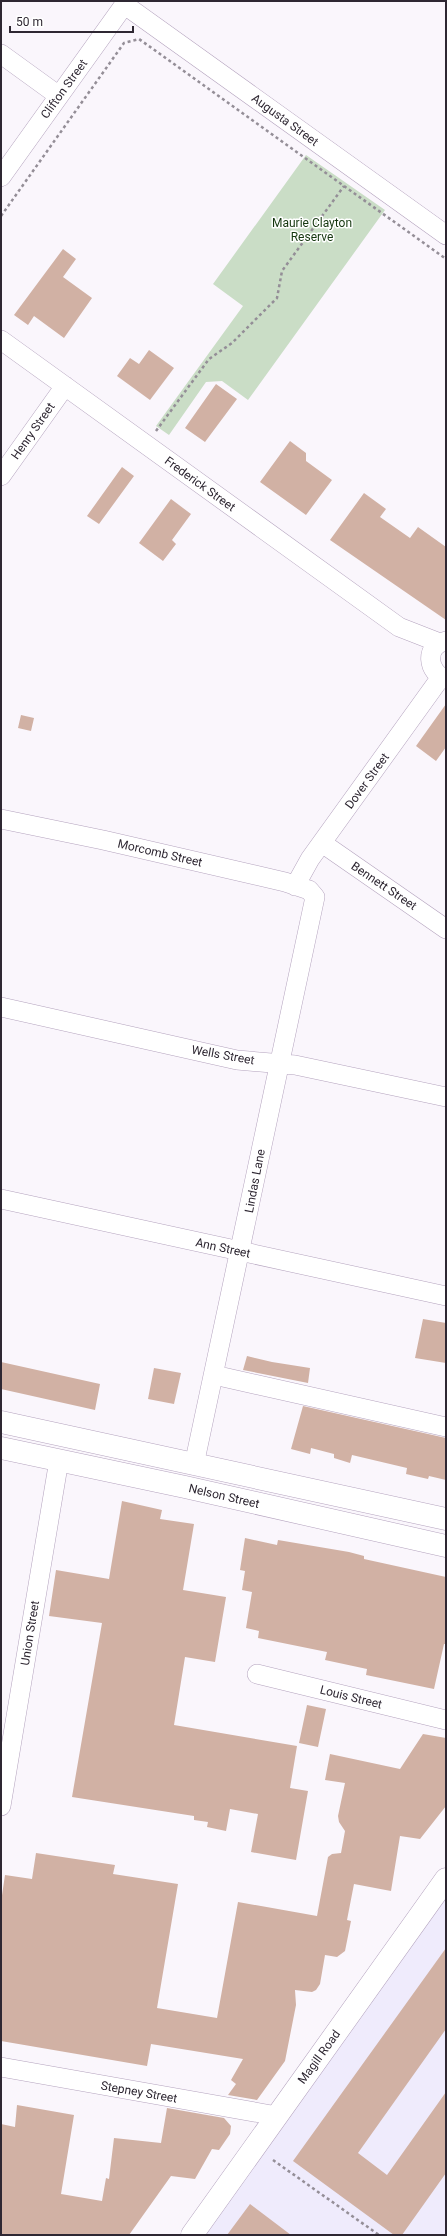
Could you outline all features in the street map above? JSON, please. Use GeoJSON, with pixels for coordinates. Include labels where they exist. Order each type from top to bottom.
{"type":"FeatureCollection","features":[{"type":"Feature","properties":{"kind":"main road","name":"Nelson Street"},"geometry":{"type":"LineString","coordinates":[[1,1422],[446,1519]]}},
{"type":"Feature","properties":{"kind":"main road"},"geometry":{"type":"LineString","coordinates":[[59,1460],[63,1435]]}},
{"type":"Feature","properties":{"kind":"main road","name":"Nelson Street"},"geometry":{"type":"LineString","coordinates":[[1,1448],[446,1546]]}},
{"type":"Feature","properties":{"kind":"main road","name":"Magill Road"},"geometry":{"type":"LineString","coordinates":[[192,2235],[446,1879]]}},
{"type":"Feature","properties":{"kind":"street","name":"Clifton Street"},"geometry":{"type":"LineString","coordinates":[[1,177],[126,3]]}},
{"type":"Feature","properties":{"kind":"street","name":"Augusta Street"},"geometry":{"type":"LineString","coordinates":[[126,3],[446,235]]}},
{"type":"Feature","properties":{"kind":"street"},"geometry":{"type":"LineString","coordinates":[[1,54],[59,96]]}},
{"type":"Feature","properties":{"kind":"street","name":"Frederick Street"},"geometry":{"type":"LineString","coordinates":[[1,340],[399,627],[430,662],[434,672],[444,678]]}},
{"type":"Feature","properties":{"kind":"street","name":"Henry Street"},"geometry":{"type":"LineString","coordinates":[[1,476],[65,386]]}},
{"type":"Feature","properties":{"kind":"street","name":"Frederick Street"},"geometry":{"type":"LineString","coordinates":[[399,627],[443,642]]}},
{"type":"Feature","properties":{"kind":"street"},"geometry":{"type":"LineString","coordinates":[[430,662],[431,654],[434,648],[443,642]]}},
{"type":"Feature","properties":{"kind":"street","name":"Dover Street"},"geometry":{"type":"LineString","coordinates":[[296,886],[322,843],[444,678]]}},
{"type":"Feature","properties":{"kind":"street","name":"Morcomb Street"},"geometry":{"type":"LineString","coordinates":[[1,819],[103,840],[296,886],[309,890],[315,897]]}},
{"type":"Feature","properties":{"kind":"street","name":"Bennett Street"},"geometry":{"type":"LineString","coordinates":[[322,843],[446,929]]}},
{"type":"Feature","properties":{"kind":"street","name":"Lindas Lane"},"geometry":{"type":"LineString","coordinates":[[194,1465],[241,1251],[278,1064],[315,897]]}},
{"type":"Feature","properties":{"kind":"street","name":"Wells Street"},"geometry":{"type":"LineString","coordinates":[[1,1007],[237,1060],[295,1065],[446,1097]]}},
{"type":"Feature","properties":{"kind":"street","name":"Ann Street"},"geometry":{"type":"LineString","coordinates":[[1,1199],[446,1296]]}},
{"type":"Feature","properties":{"kind":"street"},"geometry":{"type":"LineString","coordinates":[[214,1375],[446,1427]]}},
{"type":"Feature","properties":{"kind":"street","name":"Union Street"},"geometry":{"type":"LineString","coordinates":[[1,1806],[59,1460]]}},
{"type":"Feature","properties":{"kind":"street","name":"Louis Street"},"geometry":{"type":"LineString","coordinates":[[257,1674],[446,1720]]}},
{"type":"Feature","properties":{"kind":"street","name":"Stepney Street"},"geometry":{"type":"LineString","coordinates":[[1,2067],[277,2116]]}},
{"type":"Feature","properties":{"kind":"path"},"geometry":{"type":"LineString","coordinates":[[1,216],[124,43],[139,39],[446,260]]}},
{"type":"Feature","properties":{"kind":"path"},"geometry":{"type":"LineString","coordinates":[[156,431],[209,359],[232,343],[277,298],[282,271],[344,186]]}},
{"type":"Feature","properties":{"kind":"path"},"geometry":{"type":"LineString","coordinates":[[273,2160],[379,2235]]}},
{"type":"Feature","properties":{"kind":"shaded area"},"geometry":{"type":"Polygon","coordinates":[[[446,1879],[446,2235],[192,2235],[446,1879]]]}},
{"type":"Feature","properties":{"kind":"green space","name":"Maurie Clayton Reserve"},"geometry":{"type":"Polygon","coordinates":[[[306,155],[385,210],[248,400],[222,381],[206,382],[169,435],[156,426],[243,306],[213,284],[306,155]]]}},
{"type":"Feature","properties":{"kind":"building"},"geometry":{"type":"Polygon","coordinates":[[[63,249],[76,259],[63,277],[92,298],[64,338],[34,316],[28,325],[14,315],[63,249]]]}},
{"type":"Feature","properties":{"kind":"building"},"geometry":{"type":"Polygon","coordinates":[[[149,350],[174,368],[150,400],[117,376],[130,358],[139,364],[149,350]]]}},
{"type":"Feature","properties":{"kind":"building"},"geometry":{"type":"Polygon","coordinates":[[[216,384],[237,399],[205,442],[185,428],[216,384]]]}},
{"type":"Feature","properties":{"kind":"building"},"geometry":{"type":"Polygon","coordinates":[[[290,441],[306,453],[306,461],[332,480],[306,515],[260,482],[290,441]]]}},
{"type":"Feature","properties":{"kind":"building"},"geometry":{"type":"Polygon","coordinates":[[[122,467],[134,476],[99,524],[87,516],[122,467]]]}},
{"type":"Feature","properties":{"kind":"building"},"geometry":{"type":"Polygon","coordinates":[[[364,493],[386,509],[380,517],[410,538],[418,527],[446,547],[446,620],[330,540],[364,493]]]}},
{"type":"Feature","properties":{"kind":"building"},"geometry":{"type":"Polygon","coordinates":[[[171,499],[191,514],[172,540],[176,544],[163,561],[139,543],[171,499]]]}},
{"type":"Feature","properties":{"kind":"building"},"geometry":{"type":"Polygon","coordinates":[[[446,704],[446,747],[436,761],[416,746],[446,704]]]}},
{"type":"Feature","properties":{"kind":"building"},"geometry":{"type":"Polygon","coordinates":[[[21,715],[34,718],[31,731],[18,728],[21,715]]]}},
{"type":"Feature","properties":{"kind":"building"},"geometry":{"type":"Polygon","coordinates":[[[423,1319],[446,1323],[446,1363],[415,1358],[423,1319]]]}},
{"type":"Feature","properties":{"kind":"building"},"geometry":{"type":"Polygon","coordinates":[[[247,1356],[272,1362],[310,1368],[308,1383],[243,1370],[247,1356]]]}},
{"type":"Feature","properties":{"kind":"building"},"geometry":{"type":"Polygon","coordinates":[[[1,1362],[100,1384],[95,1410],[1,1389],[1,1362]]]}},
{"type":"Feature","properties":{"kind":"building"},"geometry":{"type":"Polygon","coordinates":[[[154,1368],[181,1373],[174,1404],[148,1399],[154,1368]]]}},
{"type":"Feature","properties":{"kind":"building"},"geometry":{"type":"Polygon","coordinates":[[[303,1406],[446,1438],[446,1480],[429,1476],[428,1479],[406,1474],[407,1468],[352,1455],[350,1463],[334,1458],[334,1454],[311,1448],[310,1454],[291,1449],[303,1406]]]}},
{"type":"Feature","properties":{"kind":"building"},"geometry":{"type":"Polygon","coordinates":[[[122,1501],[162,1510],[160,1519],[194,1524],[183,1590],[226,1597],[215,1662],[185,1657],[174,1725],[297,1746],[290,1788],[308,1791],[296,1860],[251,1852],[258,1814],[230,1809],[226,1831],[207,1827],[208,1822],[194,1820],[194,1816],[72,1797],[102,1623],[49,1616],[56,1570],[109,1579],[122,1501]]]}},
{"type":"Feature","properties":{"kind":"building"},"geometry":{"type":"Polygon","coordinates":[[[245,1538],[277,1545],[278,1540],[349,1552],[364,1556],[364,1559],[446,1577],[446,1644],[444,1644],[434,1689],[366,1675],[367,1669],[325,1660],[327,1652],[258,1638],[259,1631],[246,1628],[252,1592],[242,1590],[245,1571],[240,1570],[245,1538]]]}},
{"type":"Feature","properties":{"kind":"building"},"geometry":{"type":"Polygon","coordinates":[[[307,1705],[326,1709],[318,1747],[299,1743],[307,1705]]]}},
{"type":"Feature","properties":{"kind":"building"},"geometry":{"type":"Polygon","coordinates":[[[423,1734],[446,1738],[446,1806],[420,1839],[400,1836],[391,1891],[354,1884],[347,1920],[351,1921],[345,1951],[337,1957],[325,1955],[320,1984],[316,1990],[312,1992],[295,1990],[296,2005],[285,2061],[257,2100],[228,2095],[236,2084],[231,2080],[243,2059],[151,2044],[147,2066],[1,2041],[1,1902],[5,1875],[32,1879],[36,1853],[115,1865],[113,1874],[178,1884],[157,2008],[217,2018],[238,1902],[317,1916],[328,1857],[332,1854],[341,1853],[345,1831],[339,1822],[338,1816],[345,1783],[325,1780],[330,1754],[400,1769],[423,1734]]]}},
{"type":"Feature","properties":{"kind":"building"},"geometry":{"type":"Polygon","coordinates":[[[446,1948],[446,2029],[358,2153],[387,2175],[446,2092],[446,2173],[402,2235],[394,2235],[293,2161],[446,1948]]]}},
{"type":"Feature","properties":{"kind":"building"},"geometry":{"type":"Polygon","coordinates":[[[17,2105],[74,2115],[61,2194],[102,2201],[106,2178],[109,2179],[114,2138],[161,2143],[167,2108],[224,2118],[231,2126],[230,2134],[219,2150],[212,2149],[195,2179],[171,2176],[129,2235],[1,2235],[1,2124],[15,2127],[17,2105]]]}},
{"type":"Feature","properties":{"kind":"building"},"geometry":{"type":"Polygon","coordinates":[[[250,2204],[291,2235],[227,2235],[250,2204]]]}}]}
